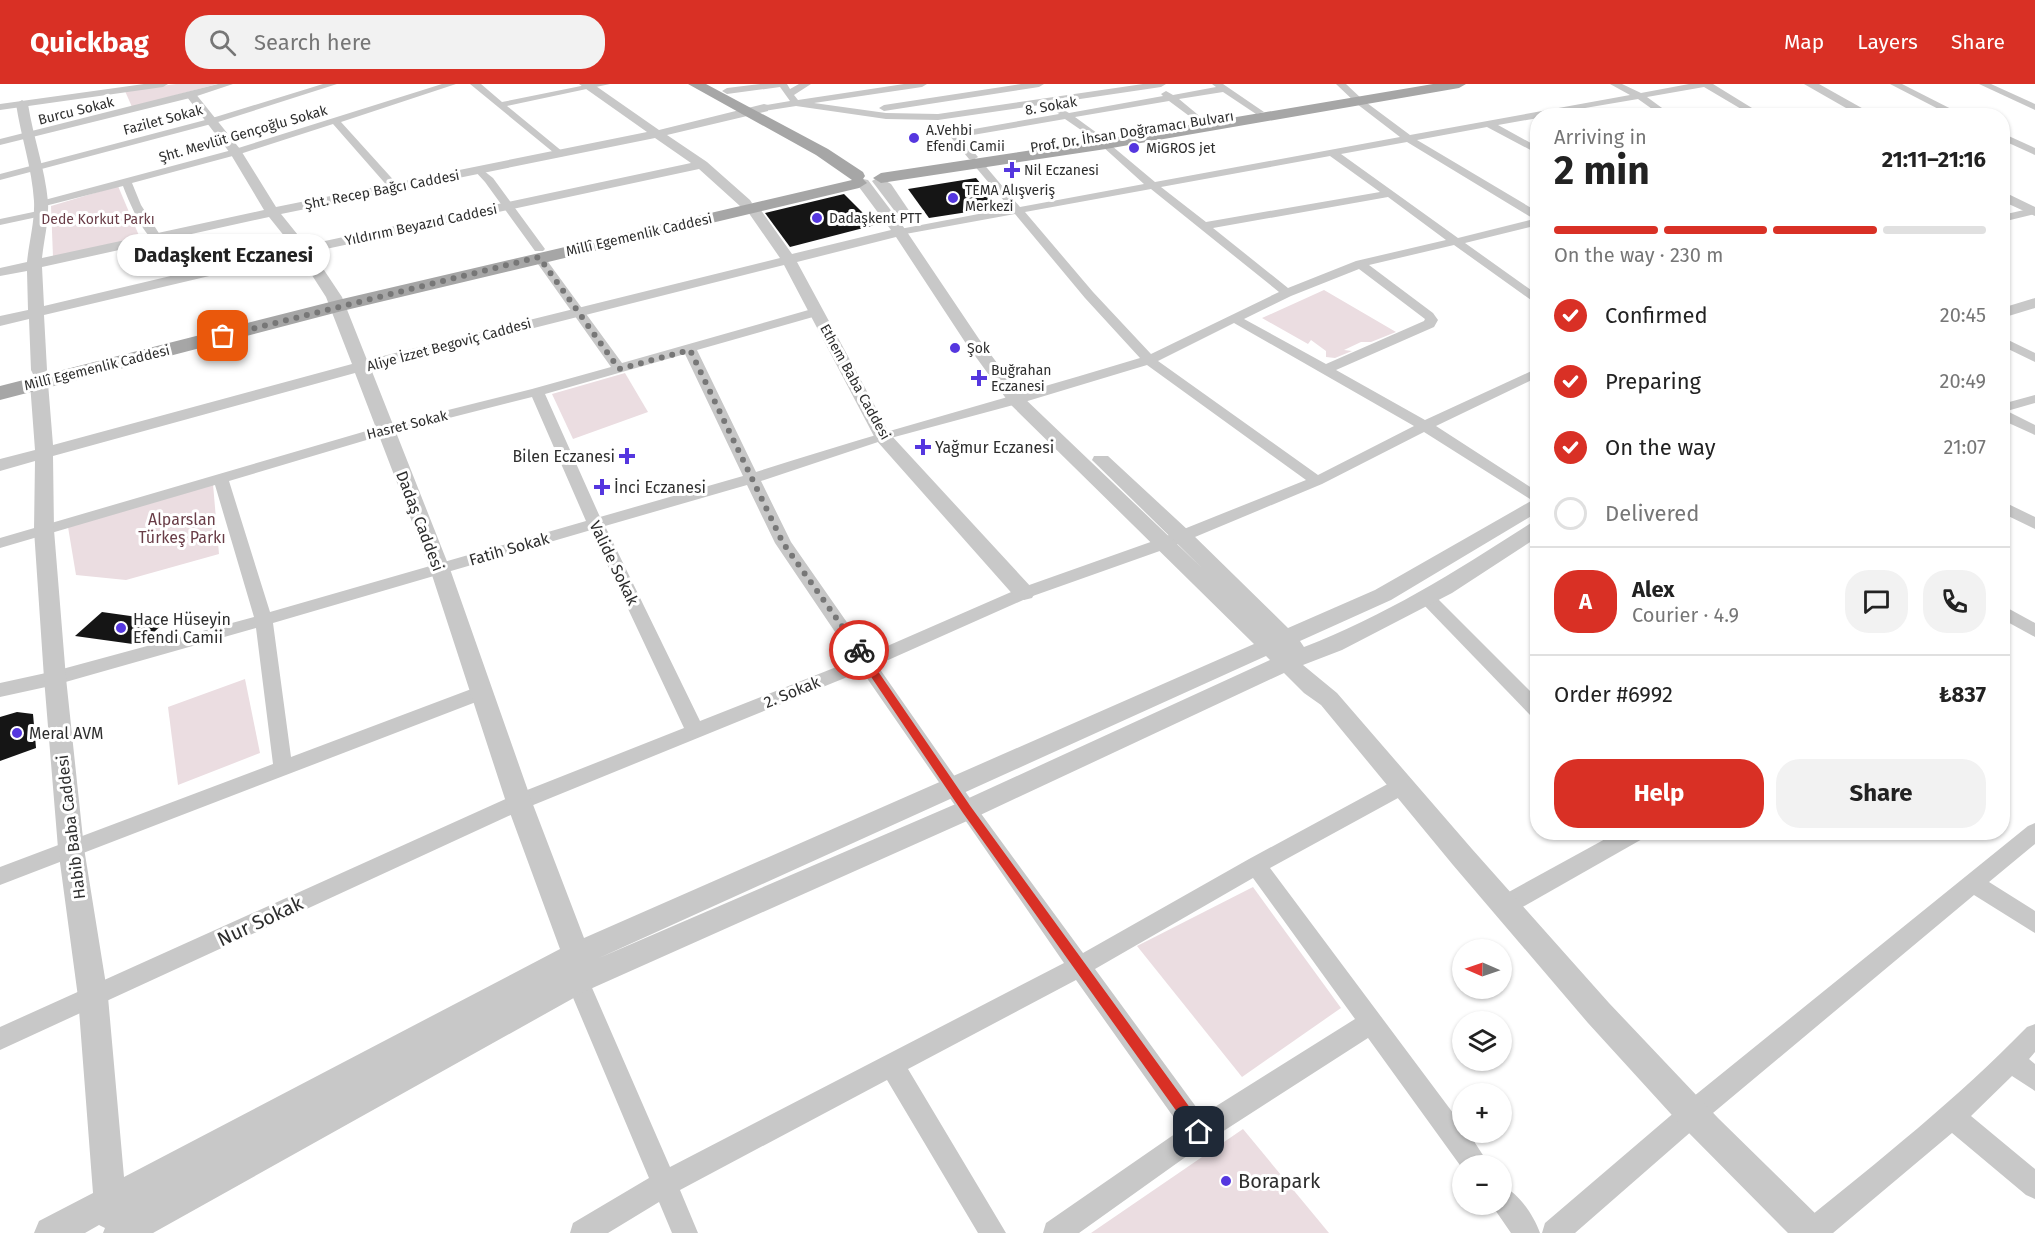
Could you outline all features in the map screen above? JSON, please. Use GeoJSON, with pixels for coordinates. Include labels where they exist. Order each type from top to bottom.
{"type":"FeatureCollection","features":[{"type":"Feature","properties":{"kind":"main road"},"geometry":{"type":"LineString","coordinates":[[695,84],[868,178]]}},
{"type":"Feature","properties":{"kind":"main road","name":"Prof. Dr. İhsan Doğramacı Bulvarı"},"geometry":{"type":"LineString","coordinates":[[1101,141],[1200,121],[1358,99],[1421,84]]}},
{"type":"Feature","properties":{"kind":"main road","name":"Prof. Dr. İhsan Doğramacı Bulvarı"},"geometry":{"type":"LineString","coordinates":[[868,178],[1459,84]]}},
{"type":"Feature","properties":{"kind":"main road"},"geometry":{"type":"LineString","coordinates":[[720,87],[764,108],[868,178]]}},
{"type":"Feature","properties":{"kind":"main road","name":"Millî Egemenlik Caddesi"},"geometry":{"type":"LineString","coordinates":[[0,393],[39,377],[336,302],[868,178]]}},
{"type":"Feature","properties":{"kind":"main road","name":"Millî Egemenlik Caddesi"},"geometry":{"type":"LineString","coordinates":[[0,380],[39,377]]}},
{"type":"Feature","properties":{"kind":"street"},"geometry":{"type":"LineString","coordinates":[[0,107],[117,87],[163,84]]}},
{"type":"Feature","properties":{"kind":"street","name":"Burcu Sokak"},"geometry":{"type":"LineString","coordinates":[[0,142],[126,112],[228,84]]}},
{"type":"Feature","properties":{"kind":"street","name":"Fazilet Sokak"},"geometry":{"type":"LineString","coordinates":[[0,177],[212,121],[332,84]]}},
{"type":"Feature","properties":{"kind":"street","name":"Şht. Mevlüt Gençoğlu Sokak"},"geometry":{"type":"LineString","coordinates":[[0,222],[126,181],[236,152],[451,84]]}},
{"type":"Feature","properties":{"kind":"street"},"geometry":{"type":"LineString","coordinates":[[475,84],[559,153]]}},
{"type":"Feature","properties":{"kind":"street"},"geometry":{"type":"LineString","coordinates":[[499,105],[605,84]]}},
{"type":"Feature","properties":{"kind":"street"},"geometry":{"type":"LineString","coordinates":[[720,87],[781,84],[792,98],[865,113],[938,117],[1156,84],[1200,121]]}},
{"type":"Feature","properties":{"kind":"street"},"geometry":{"type":"LineString","coordinates":[[792,98],[806,84]]}},
{"type":"Feature","properties":{"kind":"street"},"geometry":{"type":"LineString","coordinates":[[845,94],[853,84]]}},
{"type":"Feature","properties":{"kind":"street"},"geometry":{"type":"LineString","coordinates":[[764,108],[792,98],[922,84]]}},
{"type":"Feature","properties":{"kind":"street"},"geometry":{"type":"LineString","coordinates":[[865,113],[1033,84],[1068,117],[1101,141],[1287,293]]}},
{"type":"Feature","properties":{"kind":"street"},"geometry":{"type":"LineString","coordinates":[[1341,84],[1409,139],[1530,212]]}},
{"type":"Feature","properties":{"kind":"street"},"geometry":{"type":"LineString","coordinates":[[1616,84],[1657,108]]}},
{"type":"Feature","properties":{"kind":"street"},"geometry":{"type":"LineString","coordinates":[[1572,108],[1705,84],[1747,108]]}},
{"type":"Feature","properties":{"kind":"street"},"geometry":{"type":"LineString","coordinates":[[1796,84],[1840,108]]}},
{"type":"Feature","properties":{"kind":"street"},"geometry":{"type":"LineString","coordinates":[[1810,84],[1855,108]]}},
{"type":"Feature","properties":{"kind":"street"},"geometry":{"type":"LineString","coordinates":[[1895,84],[1944,108]]}},
{"type":"Feature","properties":{"kind":"street"},"geometry":{"type":"LineString","coordinates":[[1984,84],[2035,107]]}},
{"type":"Feature","properties":{"kind":"street"},"geometry":{"type":"LineString","coordinates":[[910,85],[955,135],[1089,295],[1149,360],[1317,481]]}},
{"type":"Feature","properties":{"kind":"street","name":"Ethem Baba Caddesi"},"geometry":{"type":"LineString","coordinates":[[588,86],[702,165],[749,206],[788,259],[882,436],[1024,593]]}},
{"type":"Feature","properties":{"kind":"street"},"geometry":{"type":"LineString","coordinates":[[117,87],[126,112]]}},
{"type":"Feature","properties":{"kind":"street"},"geometry":{"type":"LineString","coordinates":[[1220,87],[1259,112]]}},
{"type":"Feature","properties":{"kind":"street","name":"8. Sokak"},"geometry":{"type":"LineString","coordinates":[[955,135],[1068,117],[1220,87]]}},
{"type":"Feature","properties":{"kind":"street","name":"Dadaş Caddesi"},"geometry":{"type":"LineString","coordinates":[[191,95],[236,152],[272,212],[314,264],[336,302],[440,569],[577,968]]}},
{"type":"Feature","properties":{"kind":"street","name":"Habib Baba Caddesi"},"geometry":{"type":"LineString","coordinates":[[22,104],[27,137],[37,168],[40,209],[34,265],[35,313],[44,453],[44,530],[55,678],[71,848],[93,998],[112,1201],[110,1233]]}},
{"type":"Feature","properties":{"kind":"street","name":"Şht. Recep Bağcı Caddesi"},"geometry":{"type":"LineString","coordinates":[[0,272],[272,212],[657,134],[764,108]]}},
{"type":"Feature","properties":{"kind":"street"},"geometry":{"type":"LineString","coordinates":[[907,231],[1151,184],[1530,116]]}},
{"type":"Feature","properties":{"kind":"street"},"geometry":{"type":"LineString","coordinates":[[335,121],[394,187]]}},
{"type":"Feature","properties":{"kind":"street"},"geometry":{"type":"LineString","coordinates":[[1491,124],[1530,146]]}},
{"type":"Feature","properties":{"kind":"street"},"geometry":{"type":"LineString","coordinates":[[2010,139],[2035,152]]}},
{"type":"Feature","properties":{"kind":"street"},"geometry":{"type":"LineString","coordinates":[[2010,141],[2035,139]]}},
{"type":"Feature","properties":{"kind":"street"},"geometry":{"type":"LineString","coordinates":[[1333,153],[1530,295]]}},
{"type":"Feature","properties":{"kind":"street","name":"Yıldırım Beyazıd Caddesi"},"geometry":{"type":"LineString","coordinates":[[0,321],[302,250],[702,165]]}},
{"type":"Feature","properties":{"kind":"street"},"geometry":{"type":"LineString","coordinates":[[479,170],[509,206],[578,312],[619,369]]}},
{"type":"Feature","properties":{"kind":"street"},"geometry":{"type":"LineString","coordinates":[[868,178],[907,231],[973,342],[1023,397],[1173,539],[1286,651],[1312,687],[1329,699],[1504,906],[1692,1114],[1812,1233],[1951,1116],[2012,1061],[2035,1035]]}},
{"type":"Feature","properties":{"kind":"street"},"geometry":{"type":"LineString","coordinates":[[126,181],[136,205],[156,238]]}},
{"type":"Feature","properties":{"kind":"street"},"geometry":{"type":"LineString","coordinates":[[2010,191],[2034,208]]}},
{"type":"Feature","properties":{"kind":"street"},"geometry":{"type":"LineString","coordinates":[[1203,226],[1389,194]]}},
{"type":"Feature","properties":{"kind":"street"},"geometry":{"type":"LineString","coordinates":[[2010,198],[2034,208]]}},
{"type":"Feature","properties":{"kind":"street"},"geometry":{"type":"LineString","coordinates":[[2010,216],[2034,208]]}},
{"type":"Feature","properties":{"kind":"street","name":"Fatih Sokak"},"geometry":{"type":"LineString","coordinates":[[0,690],[55,678],[264,620],[750,479],[882,436],[1149,360],[1287,293],[1360,264],[1530,224]]}},
{"type":"Feature","properties":{"kind":"street","name":"Aliye İzzet Begoviç Caddesi"},"geometry":{"type":"LineString","coordinates":[[0,465],[331,374],[907,231]]}},
{"type":"Feature","properties":{"kind":"street"},"geometry":{"type":"LineString","coordinates":[[1326,369],[1429,324],[1432,320],[1360,264]]}},
{"type":"Feature","properties":{"kind":"street"},"geometry":{"type":"LineString","coordinates":[[2010,297],[2035,290]]}},
{"type":"Feature","properties":{"kind":"street"},"geometry":{"type":"LineString","coordinates":[[2010,311],[2035,303]]}},
{"type":"Feature","properties":{"kind":"street","name":"Hasret Sokak"},"geometry":{"type":"LineString","coordinates":[[0,543],[385,430],[537,392],[816,312]]}},
{"type":"Feature","properties":{"kind":"street"},"geometry":{"type":"LineString","coordinates":[[1236,319],[1425,426],[1530,496]]}},
{"type":"Feature","properties":{"kind":"street"},"geometry":{"type":"LineString","coordinates":[[2010,345],[2035,358]]}},
{"type":"Feature","properties":{"kind":"street"},"geometry":{"type":"LineString","coordinates":[[690,350],[750,479],[783,543],[967,810],[1199,1132]]}},
{"type":"Feature","properties":{"kind":"street","name":"2. Sokak"},"geometry":{"type":"LineString","coordinates":[[519,802],[867,662],[1024,593],[1173,539],[1317,481],[1530,376]]}},
{"type":"Feature","properties":{"kind":"street","name":"Valide Sokak"},"geometry":{"type":"LineString","coordinates":[[537,392],[595,523],[696,732]]}},
{"type":"Feature","properties":{"kind":"street"},"geometry":{"type":"LineString","coordinates":[[2010,406],[2035,399]]}},
{"type":"Feature","properties":{"kind":"street"},"geometry":{"type":"LineString","coordinates":[[2010,418],[2035,431]]}},
{"type":"Feature","properties":{"kind":"street"},"geometry":{"type":"LineString","coordinates":[[220,477],[264,620],[283,769]]}},
{"type":"Feature","properties":{"kind":"street"},"geometry":{"type":"LineString","coordinates":[[120,1233],[343,1108],[577,968],[967,810],[1286,651],[1530,506]]}},
{"type":"Feature","properties":{"kind":"street"},"geometry":{"type":"LineString","coordinates":[[2010,512],[2035,506]]}},
{"type":"Feature","properties":{"kind":"street"},"geometry":{"type":"LineString","coordinates":[[2010,514],[2035,524]]}},
{"type":"Feature","properties":{"kind":"street"},"geometry":{"type":"LineString","coordinates":[[51,1233],[577,968],[952,787],[1286,651],[1334,644],[1445,588],[1530,533]]}},
{"type":"Feature","properties":{"kind":"street"},"geometry":{"type":"LineString","coordinates":[[1426,597],[1530,700]]}},
{"type":"Feature","properties":{"kind":"street"},"geometry":{"type":"LineString","coordinates":[[2010,616],[2035,631]]}},
{"type":"Feature","properties":{"kind":"street"},"geometry":{"type":"LineString","coordinates":[[0,876],[482,692]]}},
{"type":"Feature","properties":{"kind":"street"},"geometry":{"type":"LineString","coordinates":[[583,1233],[664,1184],[1079,967],[1256,865],[1402,786]]}},
{"type":"Feature","properties":{"kind":"street","name":"Nur Sokak"},"geometry":{"type":"LineString","coordinates":[[0,1039],[519,802]]}},
{"type":"Feature","properties":{"kind":"street"},"geometry":{"type":"LineString","coordinates":[[1555,1233],[1692,1114],[2035,832]]}},
{"type":"Feature","properties":{"kind":"street"},"geometry":{"type":"LineString","coordinates":[[1504,906],[1623,840]]}},
{"type":"Feature","properties":{"kind":"street"},"geometry":{"type":"LineString","coordinates":[[1256,865],[1469,1155]]}},
{"type":"Feature","properties":{"kind":"street"},"geometry":{"type":"LineString","coordinates":[[1973,883],[2035,923]]}},
{"type":"Feature","properties":{"kind":"street"},"geometry":{"type":"LineString","coordinates":[[577,968],[685,1233]]}},
{"type":"Feature","properties":{"kind":"street"},"geometry":{"type":"LineString","coordinates":[[1056,1233],[1199,1132],[1372,1022]]}},
{"type":"Feature","properties":{"kind":"street"},"geometry":{"type":"LineString","coordinates":[[2012,1061],[2035,1079]]}},
{"type":"Feature","properties":{"kind":"street"},"geometry":{"type":"LineString","coordinates":[[892,1065],[993,1233]]}},
{"type":"Feature","properties":{"kind":"street"},"geometry":{"type":"LineString","coordinates":[[1951,1116],[2035,1186]]}},
{"type":"Feature","properties":{"kind":"street"},"geometry":{"type":"LineString","coordinates":[[1512,1213],[1527,1233]]}},
{"type":"Feature","properties":{"kind":"green space"},"geometry":{"type":"Polygon","coordinates":[[[176,84],[217,84],[132,107],[125,91],[176,84]]]}},
{"type":"Feature","properties":{"kind":"green space","name":"Dede Korkut Parkı"},"geometry":{"type":"Polygon","coordinates":[[[118,186],[140,238],[53,257],[51,206],[118,186]]]}},
{"type":"Feature","properties":{"kind":"green space"},"geometry":{"type":"Polygon","coordinates":[[[1324,290],[1396,332],[1371,342],[1361,342],[1344,350],[1352,351],[1335,358],[1326,357],[1326,351],[1311,340],[1308,344],[1262,318],[1324,290]]]}},
{"type":"Feature","properties":{"kind":"green space"},"geometry":{"type":"Polygon","coordinates":[[[625,373],[648,412],[573,439],[552,394],[625,373]]]}},
{"type":"Feature","properties":{"kind":"green space","name":"Alparslan Türkeş Parkı"},"geometry":{"type":"Polygon","coordinates":[[[213,484],[219,554],[126,580],[76,575],[68,527],[213,484]]]}},
{"type":"Feature","properties":{"kind":"green space"},"geometry":{"type":"Polygon","coordinates":[[[245,679],[260,753],[178,785],[168,707],[245,679]]]}},
{"type":"Feature","properties":{"kind":"green space"},"geometry":{"type":"Polygon","coordinates":[[[1253,887],[1341,1008],[1242,1077],[1137,946],[1253,887]]]}},
{"type":"Feature","properties":{"kind":"green space","name":"Borapark"},"geometry":{"type":"Polygon","coordinates":[[[1243,1129],[1329,1233],[1091,1233],[1243,1129]]]}},
{"type":"Feature","properties":{"kind":"building","name":"TEMA Alışveriş Merkezi"},"geometry":{"type":"Polygon","coordinates":[[[976,178],[1000,207],[929,218],[908,189],[976,178]]]}},
{"type":"Feature","properties":{"kind":"building","name":"Dadaşkent PTT"},"geometry":{"type":"Polygon","coordinates":[[[844,194],[875,225],[790,247],[765,213],[844,194]]]}},
{"type":"Feature","properties":{"kind":"building","name":"Hace Hüseyin Efendi Camii"},"geometry":{"type":"Polygon","coordinates":[[[102,612],[166,621],[140,645],[75,636],[102,612]]]}},
{"type":"Feature","properties":{"kind":"building","name":"Meral AVM"},"geometry":{"type":"Polygon","coordinates":[[[17,712],[33,714],[36,748],[0,761],[0,717],[17,712]]]}},
{"type":"Feature","properties":{"kind":"way so far"},"geometry":{"type":"LineString","coordinates":[[223,336],[539,257],[619,369],[690,350],[750,479],[783,543],[859,650]]}},
{"type":"Feature","properties":{"kind":"place","name":"A.Vehbi Efendi Camii"},"geometry":{"type":"Point","coordinates":[914,138]}},
{"type":"Feature","properties":{"kind":"place","name":"MiGROS jet"},"geometry":{"type":"Point","coordinates":[1134,148]}},
{"type":"Feature","properties":{"kind":"place","name":"Nil Eczanesi"},"geometry":{"type":"Point","coordinates":[1012,170]}},
{"type":"Feature","properties":{"kind":"place","name":"TEMA Alışveriş Merkezi"},"geometry":{"type":"Point","coordinates":[953,198]}},
{"type":"Feature","properties":{"kind":"place","name":"Dadaşkent PTT"},"geometry":{"type":"Point","coordinates":[817,218]}},
{"type":"Feature","properties":{"kind":"place","name":"Dadaşkent Eczanesi"},"geometry":{"type":"Point","coordinates":[223,336]}},
{"type":"Feature","properties":{"kind":"place","name":"Şok"},"geometry":{"type":"Point","coordinates":[955,348]}},
{"type":"Feature","properties":{"kind":"place","name":"Buğrahan Eczanesi"},"geometry":{"type":"Point","coordinates":[979,378]}},
{"type":"Feature","properties":{"kind":"place","name":"Yağmur Eczanesi"},"geometry":{"type":"Point","coordinates":[923,447]}},
{"type":"Feature","properties":{"kind":"place","name":"Bilen Eczanesi"},"geometry":{"type":"Point","coordinates":[627,456]}},
{"type":"Feature","properties":{"kind":"place","name":"İnci Eczanesi"},"geometry":{"type":"Point","coordinates":[602,487]}},
{"type":"Feature","properties":{"kind":"place","name":"Hace Hüseyin Efendi Camii"},"geometry":{"type":"Point","coordinates":[121,628]}},
{"type":"Feature","properties":{"kind":"place","name":"Meral AVM"},"geometry":{"type":"Point","coordinates":[17,733]}},
{"type":"Feature","properties":{"kind":"place","name":"Borapark"},"geometry":{"type":"Point","coordinates":[1226,1181]}},
{"type":"Feature","properties":{"kind":"route"},"geometry":{"type":"LineString","coordinates":[[859,650],[967,810],[1199,1132]]}}]}
